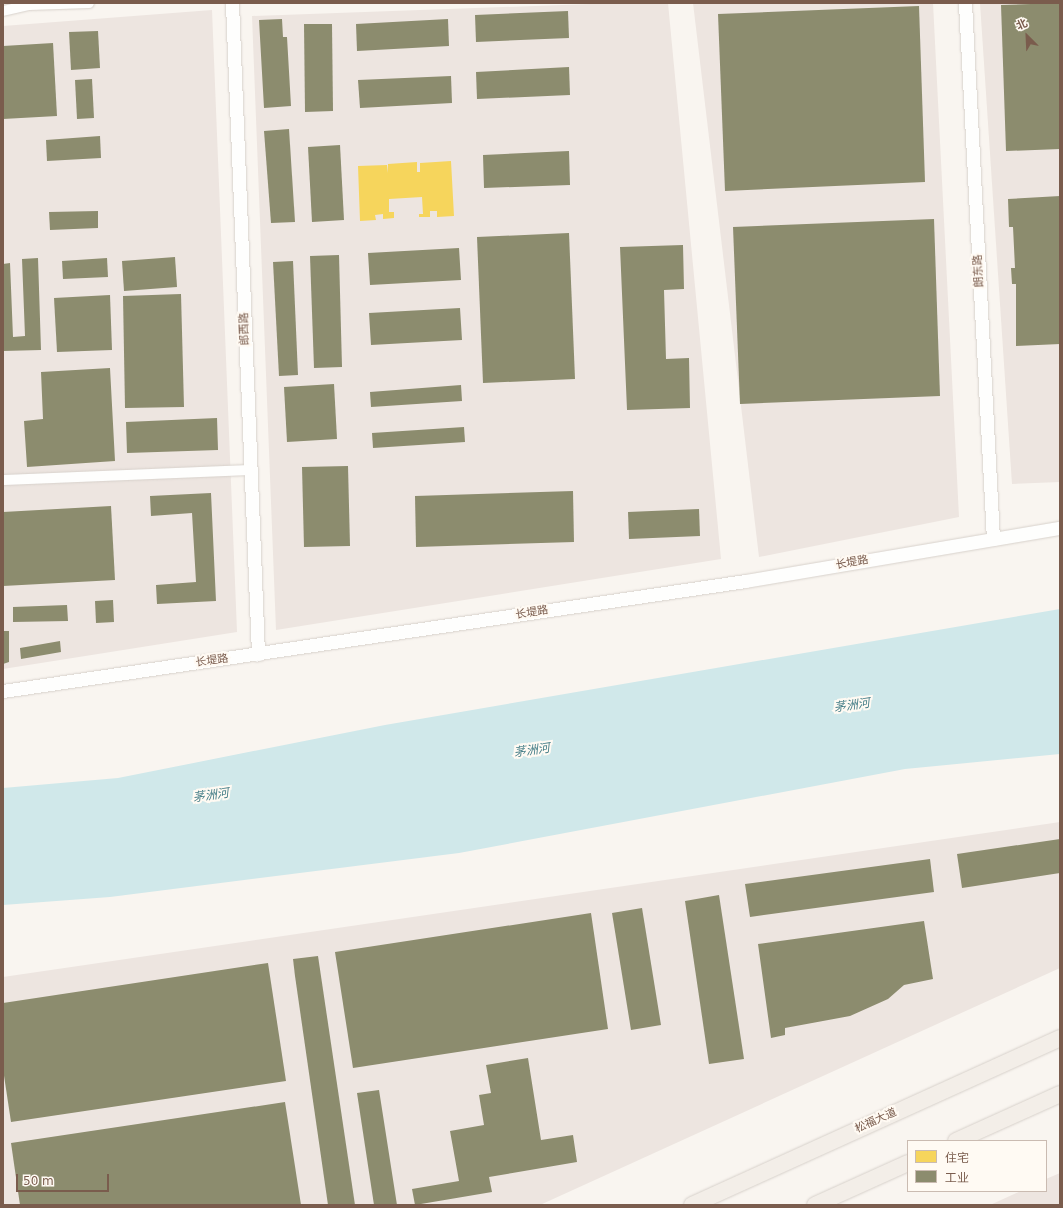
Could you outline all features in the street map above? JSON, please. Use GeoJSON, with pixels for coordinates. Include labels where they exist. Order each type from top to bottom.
{"type":"FeatureCollection","features":[{"type":"Feature","properties":{"kind":"main road","name":"松福大道"},"geometry":{"type":"LineString","coordinates":[[692,1205],[1060,1038]]}},
{"type":"Feature","properties":{"kind":"main road"},"geometry":{"type":"LineString","coordinates":[[958,1140],[1060,1094]]}},
{"type":"Feature","properties":{"kind":"main road"},"geometry":{"type":"LineString","coordinates":[[815,1205],[907,1163]]}},
{"type":"Feature","properties":{"kind":"street"},"geometry":{"type":"LineString","coordinates":[[3,11],[29,5],[88,3]]}},
{"type":"Feature","properties":{"kind":"street","name":"郎西路"},"geometry":{"type":"LineString","coordinates":[[232,3],[258,654]]}},
{"type":"Feature","properties":{"kind":"street","name":"朗东路"},"geometry":{"type":"LineString","coordinates":[[965,3],[993,539]]}},
{"type":"Feature","properties":{"kind":"street"},"geometry":{"type":"LineString","coordinates":[[3,480],[251,470]]}},
{"type":"Feature","properties":{"kind":"street","name":"长堤路"},"geometry":{"type":"LineString","coordinates":[[3,691],[745,581],[1060,528]]}},
{"type":"Feature","properties":{"kind":"shaded area"},"geometry":{"type":"Polygon","coordinates":[[[617,3],[668,3],[721,559],[276,630],[252,16],[617,3]]]}},
{"type":"Feature","properties":{"kind":"shaded area"},"geometry":{"type":"Polygon","coordinates":[[[693,3],[933,3],[959,517],[759,557],[693,3]]]}},
{"type":"Feature","properties":{"kind":"shaded area"},"geometry":{"type":"Polygon","coordinates":[[[980,3],[1060,3],[1060,482],[1012,484],[980,3]]]}},
{"type":"Feature","properties":{"kind":"shaded area"},"geometry":{"type":"Polygon","coordinates":[[[212,10],[237,632],[3,669],[3,26],[212,10]]]}},
{"type":"Feature","properties":{"kind":"shaded area"},"geometry":{"type":"Polygon","coordinates":[[[1060,822],[1060,968],[540,1205],[3,1205],[3,977],[1060,822]]]}},
{"type":"Feature","properties":{"kind":"shaded area"},"geometry":{"type":"Polygon","coordinates":[[[1060,1173],[1060,1205],[990,1205],[1019,1192],[1047,1192],[1047,1179],[1060,1173]]]}},
{"type":"Feature","properties":{"kind":"water","name":"茅洲河"},"geometry":{"type":"Polygon","coordinates":[[[1060,609],[1060,754],[905,769],[459,853],[110,897],[3,905],[3,788],[118,778],[385,725],[1060,609]]]}},
{"type":"Feature","properties":{"kind":"building: 住宅"},"geometry":{"type":"Polygon","coordinates":[[[451,161],[454,216],[437,217],[437,211],[430,211],[430,217],[419,217],[419,214],[423,214],[422,197],[389,199],[389,212],[394,212],[394,218],[383,219],[383,214],[375,215],[376,220],[360,221],[358,166],[387,165],[388,173],[388,164],[417,162],[417,172],[420,172],[420,163],[451,161]]]}},
{"type":"Feature","properties":{"kind":"building: 工业"},"geometry":{"type":"Polygon","coordinates":[[[1060,3],[1060,149],[1006,151],[1001,5],[1060,3]]]}},
{"type":"Feature","properties":{"kind":"building: 工业"},"geometry":{"type":"Polygon","coordinates":[[[919,6],[925,182],[725,191],[718,14],[919,6]]]}},
{"type":"Feature","properties":{"kind":"building: 工业"},"geometry":{"type":"Polygon","coordinates":[[[568,11],[569,38],[476,42],[475,15],[568,11]]]}},
{"type":"Feature","properties":{"kind":"building: 工业"},"geometry":{"type":"Polygon","coordinates":[[[282,19],[283,37],[287,37],[291,106],[264,108],[259,20],[282,19]]]}},
{"type":"Feature","properties":{"kind":"building: 工业"},"geometry":{"type":"Polygon","coordinates":[[[448,19],[449,46],[357,51],[356,24],[448,19]]]}},
{"type":"Feature","properties":{"kind":"building: 工业"},"geometry":{"type":"Polygon","coordinates":[[[304,24],[332,24],[333,111],[305,112],[304,24]]]}},
{"type":"Feature","properties":{"kind":"building: 工业"},"geometry":{"type":"Polygon","coordinates":[[[98,31],[100,68],[71,70],[69,32],[98,31]]]}},
{"type":"Feature","properties":{"kind":"building: 工业"},"geometry":{"type":"Polygon","coordinates":[[[53,43],[57,116],[3,119],[3,46],[53,43]]]}},
{"type":"Feature","properties":{"kind":"building: 工业"},"geometry":{"type":"Polygon","coordinates":[[[569,67],[570,95],[477,99],[476,72],[569,67]]]}},
{"type":"Feature","properties":{"kind":"building: 工业"},"geometry":{"type":"Polygon","coordinates":[[[451,76],[452,103],[360,108],[358,80],[451,76]]]}},
{"type":"Feature","properties":{"kind":"building: 工业"},"geometry":{"type":"Polygon","coordinates":[[[92,79],[94,118],[77,119],[75,80],[92,79]]]}},
{"type":"Feature","properties":{"kind":"building: 工业"},"geometry":{"type":"Polygon","coordinates":[[[289,129],[295,222],[271,223],[264,131],[289,129]]]}},
{"type":"Feature","properties":{"kind":"building: 工业"},"geometry":{"type":"Polygon","coordinates":[[[100,136],[101,158],[47,161],[46,140],[100,136]]]}},
{"type":"Feature","properties":{"kind":"building: 工业"},"geometry":{"type":"Polygon","coordinates":[[[340,145],[344,220],[312,222],[308,147],[340,145]]]}},
{"type":"Feature","properties":{"kind":"building: 工业"},"geometry":{"type":"Polygon","coordinates":[[[569,151],[570,185],[484,188],[483,155],[569,151]]]}},
{"type":"Feature","properties":{"kind":"building: 工业"},"geometry":{"type":"Polygon","coordinates":[[[1060,196],[1060,344],[1016,346],[1016,284],[1012,284],[1011,268],[1015,268],[1013,227],[1009,227],[1008,199],[1060,196]]]}},
{"type":"Feature","properties":{"kind":"building: 工业"},"geometry":{"type":"Polygon","coordinates":[[[98,211],[98,228],[50,230],[49,212],[98,211]]]}},
{"type":"Feature","properties":{"kind":"building: 工业"},"geometry":{"type":"Polygon","coordinates":[[[934,219],[940,396],[740,404],[733,227],[934,219]]]}},
{"type":"Feature","properties":{"kind":"building: 工业"},"geometry":{"type":"Polygon","coordinates":[[[569,233],[575,379],[483,383],[477,237],[569,233]]]}},
{"type":"Feature","properties":{"kind":"building: 工业"},"geometry":{"type":"Polygon","coordinates":[[[683,245],[684,289],[664,290],[666,359],[689,358],[690,408],[627,410],[620,247],[683,245]]]}},
{"type":"Feature","properties":{"kind":"building: 工业"},"geometry":{"type":"Polygon","coordinates":[[[459,248],[461,280],[370,285],[368,253],[459,248]]]}},
{"type":"Feature","properties":{"kind":"building: 工业"},"geometry":{"type":"Polygon","coordinates":[[[339,255],[342,367],[314,368],[310,256],[339,255]]]}},
{"type":"Feature","properties":{"kind":"building: 工业"},"geometry":{"type":"Polygon","coordinates":[[[175,257],[177,287],[124,291],[122,261],[175,257]]]}},
{"type":"Feature","properties":{"kind":"building: 工业"},"geometry":{"type":"Polygon","coordinates":[[[38,258],[41,350],[3,351],[3,264],[10,263],[13,337],[25,336],[22,259],[38,258]]]}},
{"type":"Feature","properties":{"kind":"building: 工业"},"geometry":{"type":"Polygon","coordinates":[[[107,258],[108,277],[63,279],[62,261],[107,258]]]}},
{"type":"Feature","properties":{"kind":"building: 工业"},"geometry":{"type":"Polygon","coordinates":[[[293,261],[298,375],[279,376],[273,262],[293,261]]]}},
{"type":"Feature","properties":{"kind":"building: 工业"},"geometry":{"type":"Polygon","coordinates":[[[181,294],[184,407],[125,408],[123,296],[181,294]]]}},
{"type":"Feature","properties":{"kind":"building: 工业"},"geometry":{"type":"Polygon","coordinates":[[[110,295],[112,350],[57,352],[54,298],[110,295]]]}},
{"type":"Feature","properties":{"kind":"building: 工业"},"geometry":{"type":"Polygon","coordinates":[[[460,308],[462,340],[371,345],[369,313],[460,308]]]}},
{"type":"Feature","properties":{"kind":"building: 工业"},"geometry":{"type":"Polygon","coordinates":[[[110,368],[115,461],[27,467],[24,421],[43,419],[41,372],[110,368]]]}},
{"type":"Feature","properties":{"kind":"building: 工业"},"geometry":{"type":"Polygon","coordinates":[[[334,384],[337,439],[287,442],[284,387],[334,384]]]}},
{"type":"Feature","properties":{"kind":"building: 工业"},"geometry":{"type":"Polygon","coordinates":[[[461,385],[462,401],[371,407],[370,392],[461,385]]]}},
{"type":"Feature","properties":{"kind":"building: 工业"},"geometry":{"type":"Polygon","coordinates":[[[217,418],[218,450],[127,453],[126,422],[217,418]]]}},
{"type":"Feature","properties":{"kind":"building: 工业"},"geometry":{"type":"Polygon","coordinates":[[[464,427],[465,442],[373,448],[372,433],[464,427]]]}},
{"type":"Feature","properties":{"kind":"building: 工业"},"geometry":{"type":"Polygon","coordinates":[[[348,466],[350,546],[304,547],[302,467],[348,466]]]}},
{"type":"Feature","properties":{"kind":"building: 工业"},"geometry":{"type":"Polygon","coordinates":[[[573,491],[574,542],[416,547],[415,496],[573,491]]]}},
{"type":"Feature","properties":{"kind":"building: 工业"},"geometry":{"type":"Polygon","coordinates":[[[211,493],[216,601],[157,604],[156,585],[196,582],[192,513],[151,516],[150,496],[211,493]]]}},
{"type":"Feature","properties":{"kind":"building: 工业"},"geometry":{"type":"Polygon","coordinates":[[[111,506],[115,580],[3,586],[3,512],[111,506]]]}},
{"type":"Feature","properties":{"kind":"building: 工业"},"geometry":{"type":"Polygon","coordinates":[[[699,509],[700,536],[629,539],[628,512],[699,509]]]}},
{"type":"Feature","properties":{"kind":"building: 工业"},"geometry":{"type":"Polygon","coordinates":[[[113,600],[114,622],[96,623],[95,601],[113,600]]]}},
{"type":"Feature","properties":{"kind":"building: 工业"},"geometry":{"type":"Polygon","coordinates":[[[67,605],[68,621],[13,622],[13,607],[67,605]]]}},
{"type":"Feature","properties":{"kind":"building: 工业"},"geometry":{"type":"Polygon","coordinates":[[[3,631],[9,631],[9,662],[3,664],[3,631]]]}},
{"type":"Feature","properties":{"kind":"building: 工业"},"geometry":{"type":"Polygon","coordinates":[[[60,641],[61,652],[21,659],[20,648],[60,641]]]}},
{"type":"Feature","properties":{"kind":"building: 工业"},"geometry":{"type":"Polygon","coordinates":[[[1060,839],[1060,873],[962,888],[957,854],[1060,839]]]}},
{"type":"Feature","properties":{"kind":"building: 工业"},"geometry":{"type":"Polygon","coordinates":[[[930,859],[934,892],[750,917],[745,884],[930,859]]]}},
{"type":"Feature","properties":{"kind":"building: 工业"},"geometry":{"type":"Polygon","coordinates":[[[719,895],[744,1059],[709,1064],[685,901],[719,895]]]}},
{"type":"Feature","properties":{"kind":"building: 工业"},"geometry":{"type":"Polygon","coordinates":[[[642,908],[661,1025],[631,1030],[612,913],[642,908]]]}},
{"type":"Feature","properties":{"kind":"building: 工业"},"geometry":{"type":"Polygon","coordinates":[[[591,913],[608,1029],[353,1068],[335,952],[591,913]]]}},
{"type":"Feature","properties":{"kind":"building: 工业"},"geometry":{"type":"Polygon","coordinates":[[[924,921],[933,979],[904,985],[888,999],[850,1016],[785,1028],[785,1035],[771,1038],[758,944],[924,921]]]}},
{"type":"Feature","properties":{"kind":"building: 工业"},"geometry":{"type":"Polygon","coordinates":[[[318,956],[355,1205],[328,1205],[293,959],[318,956]]]}},
{"type":"Feature","properties":{"kind":"building: 工业"},"geometry":{"type":"Polygon","coordinates":[[[268,963],[286,1081],[11,1122],[3,1069],[3,1003],[268,963]]]}},
{"type":"Feature","properties":{"kind":"building: 工业"},"geometry":{"type":"Polygon","coordinates":[[[528,1058],[541,1140],[573,1135],[577,1162],[489,1177],[492,1192],[415,1205],[412,1189],[459,1181],[450,1131],[484,1125],[479,1095],[491,1093],[486,1065],[528,1058]]]}},
{"type":"Feature","properties":{"kind":"building: 工业"},"geometry":{"type":"Polygon","coordinates":[[[379,1090],[397,1205],[374,1205],[357,1093],[379,1090]]]}},
{"type":"Feature","properties":{"kind":"building: 工业"},"geometry":{"type":"Polygon","coordinates":[[[285,1102],[301,1205],[20,1205],[11,1143],[285,1102]]]}}]}
